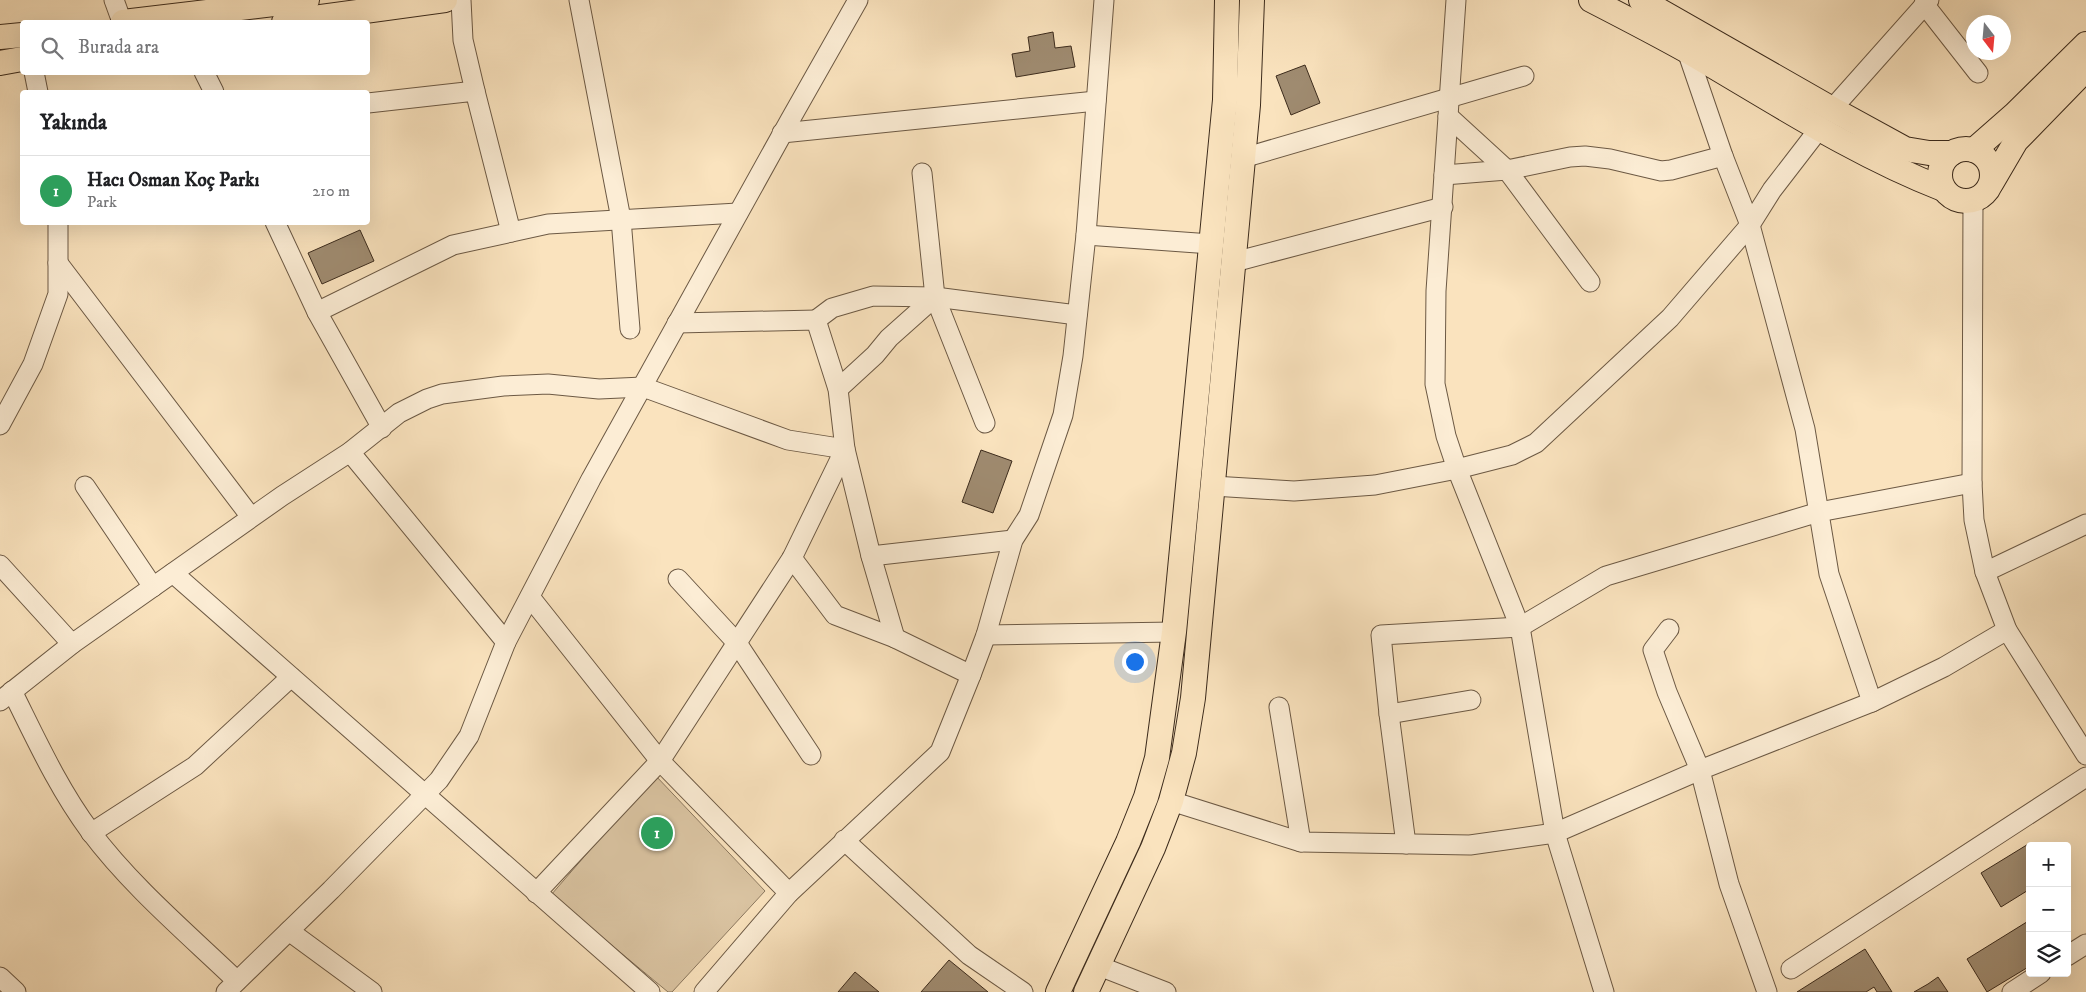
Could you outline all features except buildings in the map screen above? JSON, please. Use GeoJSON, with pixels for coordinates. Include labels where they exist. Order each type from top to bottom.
{"type":"FeatureCollection","features":[{"type":"Feature","properties":{"kind":"main road"},"geometry":{"type":"LineString","coordinates":[[139,20],[307,0]]}},
{"type":"Feature","properties":{"kind":"main road"},"geometry":{"type":"LineString","coordinates":[[299,20],[445,0]]}},
{"type":"Feature","properties":{"kind":"main road"},"geometry":{"type":"LineString","coordinates":[[1058,992],[1128,842],[1146,797],[1157,758],[1174,632],[1225,100],[1227,0]]}},
{"type":"Feature","properties":{"kind":"main road"},"geometry":{"type":"LineString","coordinates":[[1086,992],[1153,848],[1172,801],[1184,753],[1192,698],[1234,262],[1248,105],[1252,0]]}},
{"type":"Feature","properties":{"kind":"main road"},"geometry":{"type":"LineString","coordinates":[[1592,0],[1687,51],[1819,129],[1906,174],[1943,189],[1960,201],[1973,201],[1985,194],[2016,141],[2086,69]]}},
{"type":"Feature","properties":{"kind":"main road"},"geometry":{"type":"LineString","coordinates":[[1641,0],[1905,149],[1930,153],[1963,152],[1984,156],[1991,168],[1992,182]]}},
{"type":"Feature","properties":{"kind":"main road"},"geometry":{"type":"LineString","coordinates":[[0,37],[20,35]]}},
{"type":"Feature","properties":{"kind":"main road"},"geometry":{"type":"LineString","coordinates":[[1943,189],[1940,169],[1943,163],[1963,152],[2016,114],[2086,44]]}},
{"type":"Feature","properties":{"kind":"main road"},"geometry":{"type":"LineString","coordinates":[[0,62],[20,59]]}},
{"type":"Feature","properties":{"kind":"street"},"geometry":{"type":"LineString","coordinates":[[114,0],[121,20]]}},
{"type":"Feature","properties":{"kind":"street"},"geometry":{"type":"LineString","coordinates":[[461,0],[463,40],[510,232]]}},
{"type":"Feature","properties":{"kind":"street"},"geometry":{"type":"LineString","coordinates":[[579,0],[621,220],[630,330]]}},
{"type":"Feature","properties":{"kind":"street"},"geometry":{"type":"LineString","coordinates":[[846,448],[788,440],[643,387],[599,389],[548,384],[442,394],[399,413],[350,452],[251,518],[72,644],[6,696],[46,758],[71,804],[91,833],[231,987],[439,780],[469,736],[506,642],[591,480],[643,387],[782,133],[858,0]]}},
{"type":"Feature","properties":{"kind":"street"},"geometry":{"type":"LineString","coordinates":[[704,992],[789,893],[940,752],[972,675],[986,635],[1013,540],[1028,515],[1063,415],[1086,235],[1104,0]]}},
{"type":"Feature","properties":{"kind":"street"},"geometry":{"type":"LineString","coordinates":[[1456,0],[1436,291],[1435,384],[1446,436],[1457,469],[1520,627],[1555,833],[1604,992]]}},
{"type":"Feature","properties":{"kind":"street"},"geometry":{"type":"LineString","coordinates":[[1832,109],[1927,2],[1978,73]]}},
{"type":"Feature","properties":{"kind":"street"},"geometry":{"type":"LineString","coordinates":[[1687,51],[1723,156],[1750,225],[1805,429],[1829,574],[1872,702]]}},
{"type":"Feature","properties":{"kind":"street"},"geometry":{"type":"LineString","coordinates":[[35,75],[38,90]]}},
{"type":"Feature","properties":{"kind":"street"},"geometry":{"type":"LineString","coordinates":[[206,75],[213,90]]}},
{"type":"Feature","properties":{"kind":"street"},"geometry":{"type":"LineString","coordinates":[[1243,158],[1449,108],[1524,76]]}},
{"type":"Feature","properties":{"kind":"street"},"geometry":{"type":"LineString","coordinates":[[370,104],[475,91]]}},
{"type":"Feature","properties":{"kind":"street"},"geometry":{"type":"LineString","coordinates":[[782,133],[1096,101]]}},
{"type":"Feature","properties":{"kind":"street"},"geometry":{"type":"LineString","coordinates":[[1449,108],[1507,170],[1590,282]]}},
{"type":"Feature","properties":{"kind":"street"},"geometry":{"type":"LineString","coordinates":[[1213,486],[1294,491],[1375,485],[1457,469],[1512,455],[1536,443],[1670,318],[1750,225],[1772,190],[1819,129]]}},
{"type":"Feature","properties":{"kind":"street"},"geometry":{"type":"LineString","coordinates":[[1444,174],[1507,170],[1570,157],[1585,156],[1610,159],[1661,171],[1723,156]]}},
{"type":"Feature","properties":{"kind":"street"},"geometry":{"type":"LineString","coordinates":[[922,173],[935,297],[985,423]]}},
{"type":"Feature","properties":{"kind":"street"},"geometry":{"type":"LineString","coordinates":[[1973,201],[1972,483],[1974,520],[1985,572],[2007,630],[2078,727],[2086,755]]}},
{"type":"Feature","properties":{"kind":"street"},"geometry":{"type":"LineString","coordinates":[[1234,262],[1443,207]]}},
{"type":"Feature","properties":{"kind":"street"},"geometry":{"type":"LineString","coordinates":[[317,312],[453,245],[548,224],[738,213]]}},
{"type":"Feature","properties":{"kind":"street"},"geometry":{"type":"LineString","coordinates":[[0,425],[33,364],[58,294],[59,225]]}},
{"type":"Feature","properties":{"kind":"street"},"geometry":{"type":"LineString","coordinates":[[276,225],[317,312],[382,428]]}},
{"type":"Feature","properties":{"kind":"street"},"geometry":{"type":"LineString","coordinates":[[1086,235],[1211,244]]}},
{"type":"Feature","properties":{"kind":"street"},"geometry":{"type":"LineString","coordinates":[[58,263],[251,518]]}},
{"type":"Feature","properties":{"kind":"street"},"geometry":{"type":"LineString","coordinates":[[677,323],[816,320],[832,308],[873,296],[935,297],[1077,315]]}},
{"type":"Feature","properties":{"kind":"street"},"geometry":{"type":"LineString","coordinates":[[838,389],[875,355],[888,338],[935,297]]}},
{"type":"Feature","properties":{"kind":"street"},"geometry":{"type":"LineString","coordinates":[[816,320],[838,389],[846,448],[871,556],[895,638]]}},
{"type":"Feature","properties":{"kind":"street"},"geometry":{"type":"LineString","coordinates":[[536,893],[660,761],[792,558],[846,448]]}},
{"type":"Feature","properties":{"kind":"street"},"geometry":{"type":"LineString","coordinates":[[350,452],[506,642]]}},
{"type":"Feature","properties":{"kind":"street"},"geometry":{"type":"LineString","coordinates":[[1406,844],[1389,714],[1382,635],[1520,627],[1606,576],[1819,512],[1972,483]]}},
{"type":"Feature","properties":{"kind":"street"},"geometry":{"type":"LineString","coordinates":[[86,486],[153,587]]}},
{"type":"Feature","properties":{"kind":"street"},"geometry":{"type":"LineString","coordinates":[[1985,572],[2086,524]]}},
{"type":"Feature","properties":{"kind":"street"},"geometry":{"type":"LineString","coordinates":[[871,556],[1013,540]]}},
{"type":"Feature","properties":{"kind":"street"},"geometry":{"type":"LineString","coordinates":[[792,558],[835,615],[895,638],[972,675]]}},
{"type":"Feature","properties":{"kind":"street"},"geometry":{"type":"LineString","coordinates":[[0,565],[72,644]]}},
{"type":"Feature","properties":{"kind":"street"},"geometry":{"type":"LineString","coordinates":[[173,573],[650,992]]}},
{"type":"Feature","properties":{"kind":"street"},"geometry":{"type":"LineString","coordinates":[[678,579],[737,643],[811,755]]}},
{"type":"Feature","properties":{"kind":"street"},"geometry":{"type":"LineString","coordinates":[[530,598],[660,761],[789,893]]}},
{"type":"Feature","properties":{"kind":"street"},"geometry":{"type":"LineString","coordinates":[[1669,629],[1653,650],[1667,692],[1700,770],[1728,884],[1767,992]]}},
{"type":"Feature","properties":{"kind":"street"},"geometry":{"type":"LineString","coordinates":[[1172,801],[1301,842],[1470,845],[1555,833],[1700,770],[1872,702],[1944,666],[2007,630]]}},
{"type":"Feature","properties":{"kind":"street"},"geometry":{"type":"LineString","coordinates":[[986,635],[1174,632]]}},
{"type":"Feature","properties":{"kind":"street"},"geometry":{"type":"LineString","coordinates":[[91,833],[195,766],[291,677]]}},
{"type":"Feature","properties":{"kind":"street"},"geometry":{"type":"LineString","coordinates":[[1389,714],[1471,700]]}},
{"type":"Feature","properties":{"kind":"street"},"geometry":{"type":"LineString","coordinates":[[1279,707],[1301,842]]}},
{"type":"Feature","properties":{"kind":"street"},"geometry":{"type":"LineString","coordinates":[[1791,969],[2086,777]]}},
{"type":"Feature","properties":{"kind":"street"},"geometry":{"type":"LineString","coordinates":[[844,840],[969,955],[1022,992]]}},
{"type":"Feature","properties":{"kind":"street"},"geometry":{"type":"LineString","coordinates":[[289,931],[372,992]]}},
{"type":"Feature","properties":{"kind":"street"},"geometry":{"type":"LineString","coordinates":[[2071,953],[2086,944]]}},
{"type":"Feature","properties":{"kind":"street"},"geometry":{"type":"LineString","coordinates":[[1099,966],[1166,992]]}},
{"type":"Feature","properties":{"kind":"street"},"geometry":{"type":"LineString","coordinates":[[0,977],[16,992]]}},
{"type":"Feature","properties":{"kind":"street"},"geometry":{"type":"LineString","coordinates":[[2012,992],[2035,977]]}},
{"type":"Feature","properties":{"kind":"shaded area"},"geometry":{"type":"Polygon","coordinates":[[[655,775],[765,891],[672,992],[668,992],[551,895],[655,775]]]}},
{"type":"Feature","properties":{"kind":"place","name":"Hacı Osman Koç Parkı"},"geometry":{"type":"Point","coordinates":[657,833]}}]}
